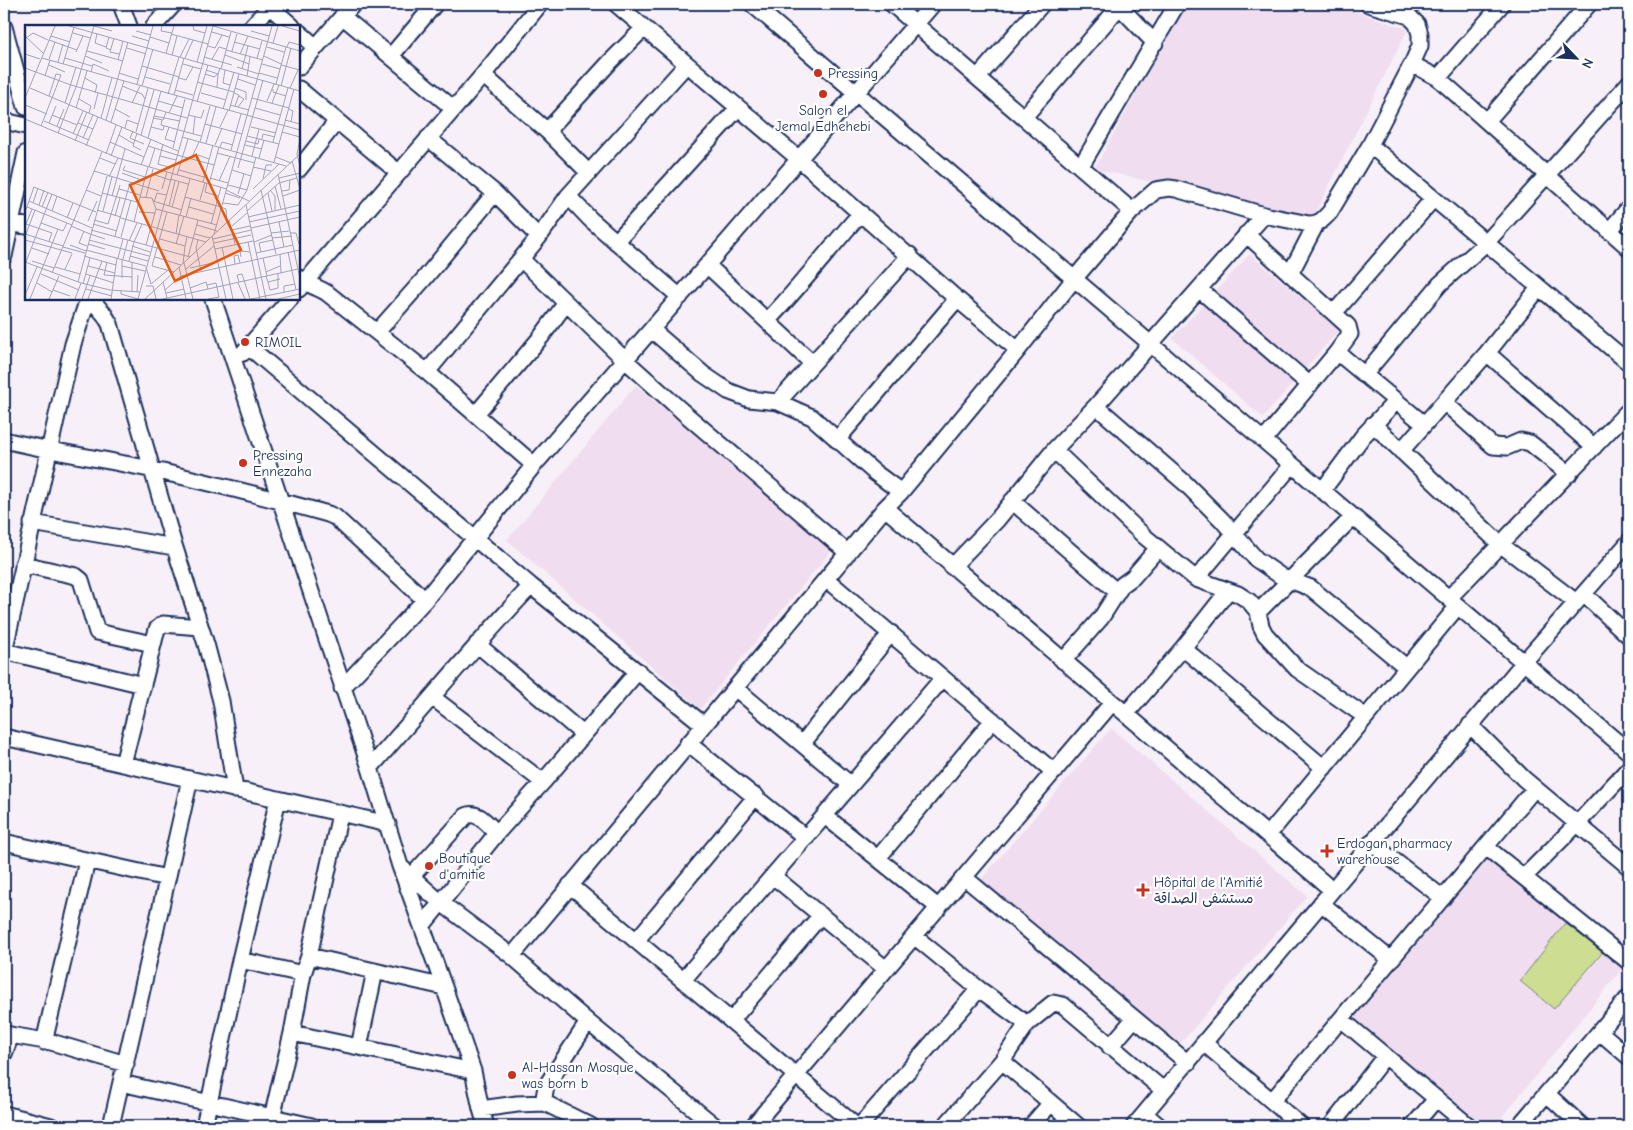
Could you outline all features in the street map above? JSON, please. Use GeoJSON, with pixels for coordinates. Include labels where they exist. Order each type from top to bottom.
{"type":"FeatureCollection","features":[{"type":"Feature","properties":{"kind":"street"},"geometry":{"type":"LineString","coordinates":[[121,4],[129,25]]}},
{"type":"Feature","properties":{"kind":"street"},"geometry":{"type":"LineString","coordinates":[[155,25],[174,4]]}},
{"type":"Feature","properties":{"kind":"street"},"geometry":{"type":"LineString","coordinates":[[300,66],[353,4]]}},
{"type":"Feature","properties":{"kind":"street"},"geometry":{"type":"LineString","coordinates":[[391,56],[435,4]]}},
{"type":"Feature","properties":{"kind":"street"},"geometry":{"type":"LineString","coordinates":[[301,283],[454,109],[540,4]]}},
{"type":"Feature","properties":{"kind":"street"},"geometry":{"type":"LineString","coordinates":[[616,4],[800,159],[1018,350]]}},
{"type":"Feature","properties":{"kind":"street"},"geometry":{"type":"LineString","coordinates":[[752,4],[1629,752]]}},
{"type":"Feature","properties":{"kind":"street"},"geometry":{"type":"LineString","coordinates":[[892,4],[1132,211]]}},
{"type":"Feature","properties":{"kind":"street"},"geometry":{"type":"LineString","coordinates":[[342,688],[425,600],[534,465],[933,4]]}},
{"type":"Feature","properties":{"kind":"street"},"geometry":{"type":"LineString","coordinates":[[978,77],[1042,4]]}},
{"type":"Feature","properties":{"kind":"street"},"geometry":{"type":"LineString","coordinates":[[1081,166],[1177,4]]}},
{"type":"Feature","properties":{"kind":"street"},"geometry":{"type":"LineString","coordinates":[[512,956],[885,508],[901,492],[1074,279],[1132,211],[1156,190],[1169,188],[1264,215],[1309,224],[1316,224],[1323,220],[1330,212],[1370,145],[1420,46],[1420,34],[1417,24],[1409,16],[1368,4]]}},
{"type":"Feature","properties":{"kind":"street"},"geometry":{"type":"LineString","coordinates":[[1438,78],[1502,4]]}},
{"type":"Feature","properties":{"kind":"street"},"geometry":{"type":"LineString","coordinates":[[1487,121],[1589,4]]}},
{"type":"Feature","properties":{"kind":"street"},"geometry":{"type":"LineString","coordinates":[[253,25],[269,5],[291,25]]}},
{"type":"Feature","properties":{"kind":"street"},"geometry":{"type":"LineString","coordinates":[[1024,117],[1118,5],[1155,44]]}},
{"type":"Feature","properties":{"kind":"street"},"geometry":{"type":"LineString","coordinates":[[342,16],[454,109]]}},
{"type":"Feature","properties":{"kind":"street"},"geometry":{"type":"LineString","coordinates":[[547,131],[644,28]]}},
{"type":"Feature","properties":{"kind":"street"},"geometry":{"type":"LineString","coordinates":[[300,33],[316,47]]}},
{"type":"Feature","properties":{"kind":"street"},"geometry":{"type":"LineString","coordinates":[[5,36],[25,104]]}},
{"type":"Feature","properties":{"kind":"street"},"geometry":{"type":"LineString","coordinates":[[428,372],[539,237],[568,196],[687,64]]}},
{"type":"Feature","properties":{"kind":"street"},"geometry":{"type":"LineString","coordinates":[[1412,64],[1438,78],[1629,248]]}},
{"type":"Feature","properties":{"kind":"street"},"geometry":{"type":"LineString","coordinates":[[483,75],[547,131],[589,173]]}},
{"type":"Feature","properties":{"kind":"street"},"geometry":{"type":"LineString","coordinates":[[1364,375],[1440,284],[1486,244],[1546,174],[1629,83]]}},
{"type":"Feature","properties":{"kind":"street"},"geometry":{"type":"LineString","coordinates":[[300,90],[399,173]]}},
{"type":"Feature","properties":{"kind":"street"},"geometry":{"type":"LineString","coordinates":[[616,242],[738,108]]}},
{"type":"Feature","properties":{"kind":"street"},"geometry":{"type":"LineString","coordinates":[[4,120],[25,126]]}},
{"type":"Feature","properties":{"kind":"street"},"geometry":{"type":"LineString","coordinates":[[300,168],[337,121]]}},
{"type":"Feature","properties":{"kind":"street"},"geometry":{"type":"LineString","coordinates":[[428,138],[495,193],[539,237]]}},
{"type":"Feature","properties":{"kind":"street"},"geometry":{"type":"LineString","coordinates":[[1370,145],[1629,363]]}},
{"type":"Feature","properties":{"kind":"street"},"geometry":{"type":"LineString","coordinates":[[4,256],[7,222],[25,156]]}},
{"type":"Feature","properties":{"kind":"street"},"geometry":{"type":"LineString","coordinates":[[377,332],[424,279],[495,193]]}},
{"type":"Feature","properties":{"kind":"street"},"geometry":{"type":"LineString","coordinates":[[568,196],[590,219],[680,297]]}},
{"type":"Feature","properties":{"kind":"street"},"geometry":{"type":"LineString","coordinates":[[1334,313],[1433,199]]}},
{"type":"Feature","properties":{"kind":"street"},"geometry":{"type":"LineString","coordinates":[[1609,231],[1629,208]]}},
{"type":"Feature","properties":{"kind":"street"},"geometry":{"type":"LineString","coordinates":[[767,321],[861,213]]}},
{"type":"Feature","properties":{"kind":"street"},"geometry":{"type":"LineString","coordinates":[[952,567],[997,520],[1054,450],[1096,406],[1264,215]]}},
{"type":"Feature","properties":{"kind":"street"},"geometry":{"type":"LineString","coordinates":[[7,222],[25,226]]}},
{"type":"Feature","properties":{"kind":"street"},"geometry":{"type":"LineString","coordinates":[[1290,274],[1316,224]]}},
{"type":"Feature","properties":{"kind":"street"},"geometry":{"type":"LineString","coordinates":[[1246,234],[1348,326],[1350,334],[1264,440]]}},
{"type":"Feature","properties":{"kind":"street"},"geometry":{"type":"LineString","coordinates":[[778,402],[910,255]]}},
{"type":"Feature","properties":{"kind":"street"},"geometry":{"type":"LineString","coordinates":[[521,259],[625,360],[848,553]]}},
{"type":"Feature","properties":{"kind":"street"},"geometry":{"type":"LineString","coordinates":[[707,266],[812,363]]}},
{"type":"Feature","properties":{"kind":"street"},"geometry":{"type":"LineString","coordinates":[[301,283],[316,286],[327,293],[377,332],[428,372],[534,465]]}},
{"type":"Feature","properties":{"kind":"street"},"geometry":{"type":"LineString","coordinates":[[1402,451],[1487,353],[1539,288]]}},
{"type":"Feature","properties":{"kind":"street"},"geometry":{"type":"LineString","coordinates":[[1198,289],[1310,385]]}},
{"type":"Feature","properties":{"kind":"street"},"geometry":{"type":"LineString","coordinates":[[837,440],[958,298]]}},
{"type":"Feature","properties":{"kind":"street"},"geometry":{"type":"LineString","coordinates":[[90,300],[73,344],[22,564],[4,651],[143,685]]}},
{"type":"Feature","properties":{"kind":"street"},"geometry":{"type":"LineString","coordinates":[[91,300],[104,314],[110,324],[174,547],[200,627],[221,701],[235,790]]}},
{"type":"Feature","properties":{"kind":"street"},"geometry":{"type":"LineString","coordinates":[[213,300],[370,768],[400,866],[473,1071],[486,1126]]}},
{"type":"Feature","properties":{"kind":"street"},"geometry":{"type":"LineString","coordinates":[[234,364],[289,300]]}},
{"type":"Feature","properties":{"kind":"street"},"geometry":{"type":"LineString","coordinates":[[476,414],[541,337],[566,302]]}},
{"type":"Feature","properties":{"kind":"street"},"geometry":{"type":"LineString","coordinates":[[652,330],[728,392],[749,399],[778,402],[812,417],[874,472],[901,492]]}},
{"type":"Feature","properties":{"kind":"street"},"geometry":{"type":"LineString","coordinates":[[249,347],[531,586],[704,725]]}},
{"type":"Feature","properties":{"kind":"street"},"geometry":{"type":"LineString","coordinates":[[1337,352],[1424,424]]}},
{"type":"Feature","properties":{"kind":"street"},"geometry":{"type":"LineString","coordinates":[[1487,353],[1594,448]]}},
{"type":"Feature","properties":{"kind":"street"},"geometry":{"type":"LineString","coordinates":[[1322,491],[1373,424],[1396,401]]}},
{"type":"Feature","properties":{"kind":"street"},"geometry":{"type":"LineString","coordinates":[[1444,402],[1493,446],[1507,447],[1520,441],[1530,443],[1569,474]]}},
{"type":"Feature","properties":{"kind":"street"},"geometry":{"type":"LineString","coordinates":[[1096,406],[1185,482],[1256,559],[1282,576],[1311,588],[1406,667]]}},
{"type":"Feature","properties":{"kind":"street"},"geometry":{"type":"LineString","coordinates":[[1268,835],[1406,667],[1453,602],[1500,544],[1629,410]]}},
{"type":"Feature","properties":{"kind":"street"},"geometry":{"type":"LineString","coordinates":[[1373,424],[1500,544],[1580,598],[1629,636]]}},
{"type":"Feature","properties":{"kind":"street"},"geometry":{"type":"LineString","coordinates":[[4,440],[49,451],[152,469],[280,500],[335,517],[425,600]]}},
{"type":"Feature","properties":{"kind":"street"},"geometry":{"type":"LineString","coordinates":[[1054,450],[1158,548],[1196,579],[1238,594],[1249,601],[1258,612],[1265,634],[1297,669],[1366,717]]}},
{"type":"Feature","properties":{"kind":"street"},"geometry":{"type":"LineString","coordinates":[[1196,579],[1292,465]]}},
{"type":"Feature","properties":{"kind":"street"},"geometry":{"type":"LineString","coordinates":[[1012,501],[1117,592]]}},
{"type":"Feature","properties":{"kind":"street"},"geometry":{"type":"LineString","coordinates":[[885,508],[1332,890]]}},
{"type":"Feature","properties":{"kind":"street"},"geometry":{"type":"LineString","coordinates":[[1258,612],[1353,517]]}},
{"type":"Feature","properties":{"kind":"street"},"geometry":{"type":"LineString","coordinates":[[32,523],[174,547]]}},
{"type":"Feature","properties":{"kind":"street"},"geometry":{"type":"LineString","coordinates":[[1134,1126],[1163,1090],[1188,1064],[1470,725],[1629,542]]}},
{"type":"Feature","properties":{"kind":"street"},"geometry":{"type":"LineString","coordinates":[[1063,661],[1101,618],[1122,585],[1134,578],[1158,548]]}},
{"type":"Feature","properties":{"kind":"street"},"geometry":{"type":"LineString","coordinates":[[22,564],[76,576],[81,580],[97,632],[153,644]]}},
{"type":"Feature","properties":{"kind":"street"},"geometry":{"type":"LineString","coordinates":[[826,579],[1054,772]]}},
{"type":"Feature","properties":{"kind":"street"},"geometry":{"type":"LineString","coordinates":[[370,768],[477,644],[531,586]]}},
{"type":"Feature","properties":{"kind":"street"},"geometry":{"type":"LineString","coordinates":[[1126,714],[1183,648],[1228,591]]}},
{"type":"Feature","properties":{"kind":"street"},"geometry":{"type":"LineString","coordinates":[[123,764],[157,629],[161,625],[182,624],[200,627]]}},
{"type":"Feature","properties":{"kind":"street"},"geometry":{"type":"LineString","coordinates":[[802,744],[891,633]]}},
{"type":"Feature","properties":{"kind":"street"},"geometry":{"type":"LineString","coordinates":[[477,644],[583,734]]}},
{"type":"Feature","properties":{"kind":"street"},"geometry":{"type":"LineString","coordinates":[[1183,648],[1324,768]]}},
{"type":"Feature","properties":{"kind":"street"},"geometry":{"type":"LineString","coordinates":[[422,926],[497,833],[638,671]]}},
{"type":"Feature","properties":{"kind":"street"},"geometry":{"type":"LineString","coordinates":[[683,980],[943,678]]}},
{"type":"Feature","properties":{"kind":"street"},"geometry":{"type":"LineString","coordinates":[[735,688],[852,785]]}},
{"type":"Feature","properties":{"kind":"street"},"geometry":{"type":"LineString","coordinates":[[432,697],[543,782]]}},
{"type":"Feature","properties":{"kind":"street"},"geometry":{"type":"LineString","coordinates":[[752,1126],[1112,703]]}},
{"type":"Feature","properties":{"kind":"street"},"geometry":{"type":"LineString","coordinates":[[878,858],[993,720]]}},
{"type":"Feature","properties":{"kind":"street"},"geometry":{"type":"LineString","coordinates":[[1470,725],[1535,788],[1629,868]]}},
{"type":"Feature","properties":{"kind":"street"},"geometry":{"type":"LineString","coordinates":[[4,737],[388,824]]}},
{"type":"Feature","properties":{"kind":"street"},"geometry":{"type":"LineString","coordinates":[[688,743],[806,838]]}},
{"type":"Feature","properties":{"kind":"street"},"geometry":{"type":"LineString","coordinates":[[1524,877],[1629,768]]}},
{"type":"Feature","properties":{"kind":"street"},"geometry":{"type":"LineString","coordinates":[[111,1126],[190,779]]}},
{"type":"Feature","properties":{"kind":"street"},"geometry":{"type":"LineString","coordinates":[[1272,1102],[1535,788]]}},
{"type":"Feature","properties":{"kind":"street"},"geometry":{"type":"LineString","coordinates":[[636,941],[756,796]]}},
{"type":"Feature","properties":{"kind":"street"},"geometry":{"type":"LineString","coordinates":[[204,1126],[240,960],[278,799]]}},
{"type":"Feature","properties":{"kind":"street"},"geometry":{"type":"LineString","coordinates":[[411,877],[466,816],[471,813],[476,814],[497,833]]}},
{"type":"Feature","properties":{"kind":"street"},"geometry":{"type":"LineString","coordinates":[[271,1122],[340,814]]}},
{"type":"Feature","properties":{"kind":"street"},"geometry":{"type":"LineString","coordinates":[[825,816],[939,908]]}},
{"type":"Feature","properties":{"kind":"street"},"geometry":{"type":"LineString","coordinates":[[4,842],[167,878]]}},
{"type":"Feature","properties":{"kind":"street"},"geometry":{"type":"LineString","coordinates":[[1371,843],[1443,898]]}},
{"type":"Feature","properties":{"kind":"street"},"geometry":{"type":"LineString","coordinates":[[1486,847],[1629,962]]}},
{"type":"Feature","properties":{"kind":"street"},"geometry":{"type":"LineString","coordinates":[[44,1042],[86,860]]}},
{"type":"Feature","properties":{"kind":"street"},"geometry":{"type":"LineString","coordinates":[[400,866],[440,902],[512,956],[588,1022],[715,1126]]}},
{"type":"Feature","properties":{"kind":"street"},"geometry":{"type":"LineString","coordinates":[[773,876],[886,969]]}},
{"type":"Feature","properties":{"kind":"street"},"geometry":{"type":"LineString","coordinates":[[965,878],[1188,1064]]}},
{"type":"Feature","properties":{"kind":"street"},"geometry":{"type":"LineString","coordinates":[[570,885],[856,1126]]}},
{"type":"Feature","properties":{"kind":"street"},"geometry":{"type":"LineString","coordinates":[[1321,903],[1390,960]]}},
{"type":"Feature","properties":{"kind":"street"},"geometry":{"type":"LineString","coordinates":[[731,1021],[821,916]]}},
{"type":"Feature","properties":{"kind":"street"},"geometry":{"type":"LineString","coordinates":[[914,936],[979,989],[1027,1024]]}},
{"type":"Feature","properties":{"kind":"street"},"geometry":{"type":"LineString","coordinates":[[309,956],[444,987]]}},
{"type":"Feature","properties":{"kind":"street"},"geometry":{"type":"LineString","coordinates":[[240,960],[303,974]]}},
{"type":"Feature","properties":{"kind":"street"},"geometry":{"type":"LineString","coordinates":[[359,1047],[375,971]]}},
{"type":"Feature","properties":{"kind":"street"},"geometry":{"type":"LineString","coordinates":[[860,1126],[979,989]]}},
{"type":"Feature","properties":{"kind":"street"},"geometry":{"type":"LineString","coordinates":[[1519,1126],[1629,998]]}},
{"type":"Feature","properties":{"kind":"street"},"geometry":{"type":"LineString","coordinates":[[945,1126],[1002,1061],[1027,1024],[1053,1003],[1062,1005],[1163,1090]]}},
{"type":"Feature","properties":{"kind":"street"},"geometry":{"type":"LineString","coordinates":[[1110,1047],[1134,1019]]}},
{"type":"Feature","properties":{"kind":"street"},"geometry":{"type":"LineString","coordinates":[[1341,1019],[1469,1126]]}},
{"type":"Feature","properties":{"kind":"street"},"geometry":{"type":"LineString","coordinates":[[546,1103],[544,1098],[546,1086],[588,1022]]}},
{"type":"Feature","properties":{"kind":"street"},"geometry":{"type":"LineString","coordinates":[[1600,1032],[1629,1057]]}},
{"type":"Feature","properties":{"kind":"street"},"geometry":{"type":"LineString","coordinates":[[292,1033],[473,1071]]}},
{"type":"Feature","properties":{"kind":"street"},"geometry":{"type":"LineString","coordinates":[[4,1054],[8,1035],[44,1042],[126,1064]]}},
{"type":"Feature","properties":{"kind":"street"},"geometry":{"type":"LineString","coordinates":[[1204,1043],[1301,1126]]}},
{"type":"Feature","properties":{"kind":"street"},"geometry":{"type":"LineString","coordinates":[[1331,1126],[1385,1056]]}},
{"type":"Feature","properties":{"kind":"street"},"geometry":{"type":"LineString","coordinates":[[1002,1061],[1078,1126]]}},
{"type":"Feature","properties":{"kind":"street"},"geometry":{"type":"LineString","coordinates":[[121,1083],[209,1102],[271,1122],[312,1126]]}},
{"type":"Feature","properties":{"kind":"street"},"geometry":{"type":"LineString","coordinates":[[1547,1094],[1582,1126]]}},
{"type":"Feature","properties":{"kind":"street"},"geometry":{"type":"LineString","coordinates":[[1413,1126],[1436,1099]]}},
{"type":"Feature","properties":{"kind":"street"},"geometry":{"type":"LineString","coordinates":[[481,1109],[517,1104],[546,1103],[591,1126]]}},
{"type":"Feature","properties":{"kind":"street"},"geometry":{"type":"LineString","coordinates":[[1031,1126],[1051,1103]]}},
{"type":"Feature","properties":{"kind":"street"},"geometry":{"type":"LineString","coordinates":[[4,1114],[35,1124],[50,1126]]}},
{"type":"Feature","properties":{"kind":"street"},"geometry":{"type":"LineString","coordinates":[[1145,1114],[1159,1126]]}},
{"type":"Feature","properties":{"kind":"shaded area"},"geometry":{"type":"Polygon","coordinates":[[[1186,4],[1332,4],[1408,29],[1313,218],[1094,169],[1186,4]]]}},
{"type":"Feature","properties":{"kind":"shaded area"},"geometry":{"type":"Polygon","coordinates":[[[1250,254],[1339,330],[1263,418],[1172,338],[1250,254]]]}},
{"type":"Feature","properties":{"kind":"shaded area"},"geometry":{"type":"Polygon","coordinates":[[[636,385],[833,549],[700,709],[507,540],[636,385]]]}},
{"type":"Feature","properties":{"kind":"shaded area","name":"Hôpital de l'Amitié مستشفى الصداقة"},"geometry":{"type":"Polygon","coordinates":[[[1111,728],[1307,896],[1176,1049],[978,883],[1111,728]]]}},
{"type":"Feature","properties":{"kind":"shaded area"},"geometry":{"type":"Polygon","coordinates":[[[1486,849],[1627,963],[1495,1126],[1478,1126],[1348,1021],[1486,849]]]}},
{"type":"Feature","properties":{"kind":"green space"},"geometry":{"type":"Polygon","coordinates":[[[1565,923],[1603,952],[1554,1009],[1520,981],[1565,923]]]}},
{"type":"Feature","properties":{"kind":"place","name":"Pressing"},"geometry":{"type":"Point","coordinates":[818,73]}},
{"type":"Feature","properties":{"kind":"place","name":"Salon el Jemal Edhehebi"},"geometry":{"type":"Point","coordinates":[823,94]}},
{"type":"Feature","properties":{"kind":"place","name":"RIMOIL"},"geometry":{"type":"Point","coordinates":[245,342]}},
{"type":"Feature","properties":{"kind":"place","name":"Pressing Ennezaha"},"geometry":{"type":"Point","coordinates":[243,463]}},
{"type":"Feature","properties":{"kind":"place","name":"Erdogan pharmacy warehouse"},"geometry":{"type":"Point","coordinates":[1327,851]}},
{"type":"Feature","properties":{"kind":"place","name":"Boutique d'amitie"},"geometry":{"type":"Point","coordinates":[429,866]}},
{"type":"Feature","properties":{"kind":"place","name":"Hôpital de l'Amitié مستشفى الصداقة"},"geometry":{"type":"Point","coordinates":[1143,890]}},
{"type":"Feature","properties":{"kind":"place","name":"Al-Hassan Mosque was born b"},"geometry":{"type":"Point","coordinates":[512,1075]}}]}
